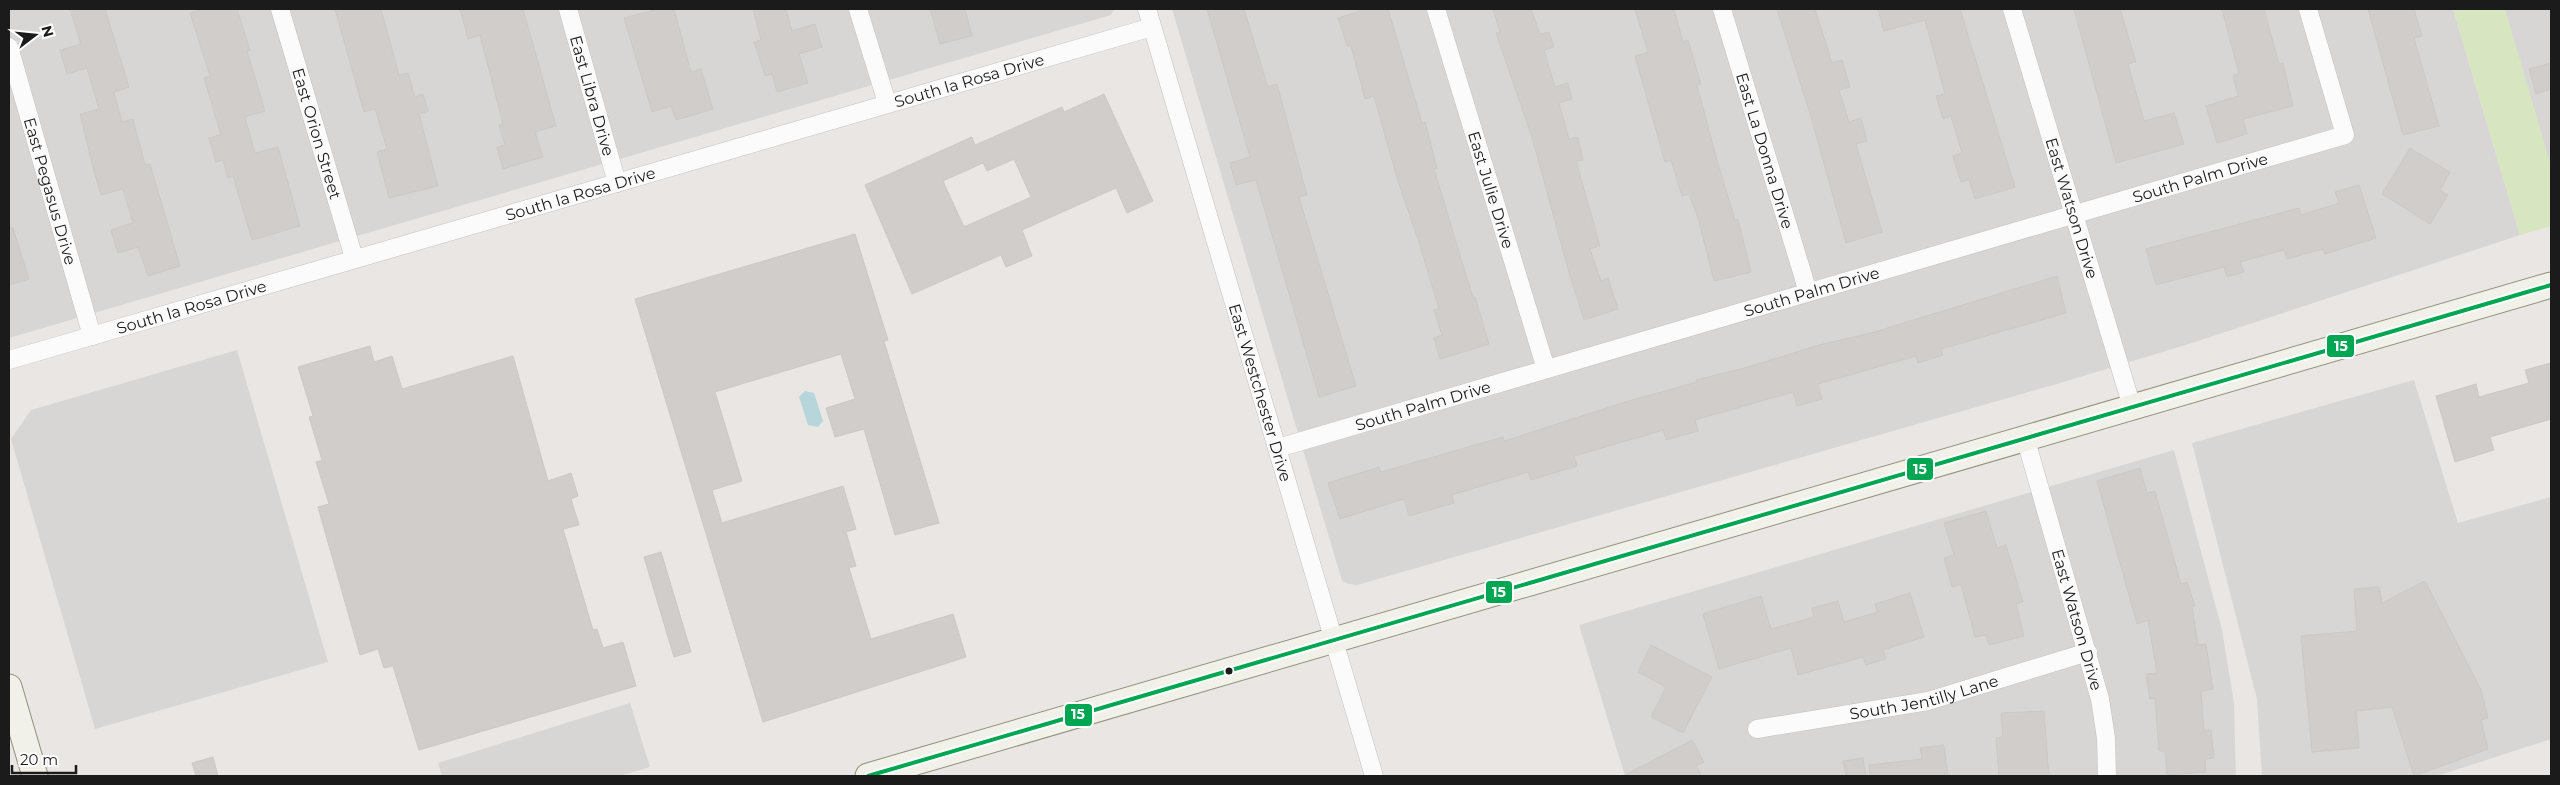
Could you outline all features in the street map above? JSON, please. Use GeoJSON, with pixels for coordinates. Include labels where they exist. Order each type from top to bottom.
{"type":"FeatureCollection","features":[{"type":"Feature","properties":{"kind":"main road"},"geometry":{"type":"LineString","coordinates":[[868,776],[2551,285]]}},
{"type":"Feature","properties":{"kind":"main road"},"geometry":{"type":"LineString","coordinates":[[9,687],[35,776]]}},
{"type":"Feature","properties":{"kind":"street","name":"East Orion Street"},"geometry":{"type":"LineString","coordinates":[[280,9],[354,258]]}},
{"type":"Feature","properties":{"kind":"street","name":"East Libra Drive"},"geometry":{"type":"LineString","coordinates":[[568,9],[617,182]]}},
{"type":"Feature","properties":{"kind":"street"},"geometry":{"type":"LineString","coordinates":[[858,9],[887,103]]}},
{"type":"Feature","properties":{"kind":"street","name":"East Westchester Drive"},"geometry":{"type":"LineString","coordinates":[[1147,9],[1374,776]]}},
{"type":"Feature","properties":{"kind":"street","name":"East Julie Drive"},"geometry":{"type":"LineString","coordinates":[[1436,9],[1546,369]]}},
{"type":"Feature","properties":{"kind":"street","name":"East La Donna Drive"},"geometry":{"type":"LineString","coordinates":[[1722,9],[1808,292]]}},
{"type":"Feature","properties":{"kind":"street","name":"East Watson Drive"},"geometry":{"type":"LineString","coordinates":[[2012,9],[2132,407]]}},
{"type":"Feature","properties":{"kind":"street","name":"South Palm Drive"},"geometry":{"type":"LineString","coordinates":[[1278,448],[2345,135],[2308,9]]}},
{"type":"Feature","properties":{"kind":"street","name":"South la Rosa Drive"},"geometry":{"type":"LineString","coordinates":[[9,360],[1152,27]]}},
{"type":"Feature","properties":{"kind":"street","name":"East Pegasus Drive"},"geometry":{"type":"LineString","coordinates":[[9,47],[92,336]]}},
{"type":"Feature","properties":{"kind":"street","name":"East Watson Drive"},"geometry":{"type":"LineString","coordinates":[[2025,437],[2088,652],[2106,738],[2107,776]]}},
{"type":"Feature","properties":{"kind":"street","name":"South Jentilly Lane"},"geometry":{"type":"LineString","coordinates":[[1757,729],[1928,700],[2088,652]]}},
{"type":"Feature","properties":{"kind":"shaded area"},"geometry":{"type":"Polygon","coordinates":[[[9,9],[1114,9],[1111,15],[9,338],[9,9]]]}},
{"type":"Feature","properties":{"kind":"shaded area"},"geometry":{"type":"Polygon","coordinates":[[[1172,9],[2453,9],[2520,235],[2192,343],[2060,383],[1357,585],[1349,584],[1342,581],[1172,9]]]}},
{"type":"Feature","properties":{"kind":"shaded area"},"geometry":{"type":"Polygon","coordinates":[[[2497,9],[2551,9],[2551,195],[2497,9]]]}},
{"type":"Feature","properties":{"kind":"shaded area"},"geometry":{"type":"Polygon","coordinates":[[[237,350],[328,662],[95,729],[11,439],[31,410],[237,350]]]}},
{"type":"Feature","properties":{"kind":"shaded area"},"geometry":{"type":"Polygon","coordinates":[[[2414,380],[2458,523],[2551,497],[2551,739],[2437,776],[2262,776],[2257,699],[2192,443],[2414,380]]]}},
{"type":"Feature","properties":{"kind":"shaded area"},"geometry":{"type":"Polygon","coordinates":[[[2174,450],[2222,630],[2234,703],[2236,776],[1625,776],[1579,625],[2174,450]]]}},
{"type":"Feature","properties":{"kind":"shaded area"},"geometry":{"type":"Polygon","coordinates":[[[630,703],[650,767],[620,776],[442,776],[438,763],[630,703]]]}},
{"type":"Feature","properties":{"kind":"green space"},"geometry":{"type":"Polygon","coordinates":[[[2453,9],[2505,9],[2551,166],[2551,226],[2520,235],[2453,9]]]}},
{"type":"Feature","properties":{"kind":"water"},"geometry":{"type":"Polygon","coordinates":[[[805,391],[814,393],[823,421],[818,427],[808,425],[799,397],[805,391]]]}},
{"type":"Feature","properties":{"kind":"building"},"geometry":{"type":"Polygon","coordinates":[[[70,9],[105,9],[129,87],[114,92],[122,122],[133,119],[145,165],[150,164],[180,266],[148,276],[138,247],[118,253],[111,230],[133,223],[123,189],[101,195],[80,114],[99,109],[87,68],[67,74],[60,50],[81,44],[70,9]]]}},
{"type":"Feature","properties":{"kind":"building"},"geometry":{"type":"Polygon","coordinates":[[[203,9],[237,9],[250,50],[247,51],[265,111],[245,117],[255,153],[278,147],[300,226],[252,240],[233,176],[228,178],[223,160],[216,162],[209,138],[221,135],[204,78],[210,76],[190,13],[203,9]]]}},
{"type":"Feature","properties":{"kind":"building"},"geometry":{"type":"Polygon","coordinates":[[[335,9],[381,9],[399,75],[408,73],[415,97],[423,94],[428,111],[419,114],[438,186],[389,198],[377,152],[387,149],[375,109],[364,112],[335,9]]]}},
{"type":"Feature","properties":{"kind":"building"},"geometry":{"type":"Polygon","coordinates":[[[460,9],[523,9],[556,126],[535,132],[543,157],[503,169],[497,147],[505,145],[499,125],[503,124],[480,35],[468,39],[460,9]]]}},
{"type":"Feature","properties":{"kind":"building"},"geometry":{"type":"Polygon","coordinates":[[[658,9],[674,9],[691,72],[701,69],[713,109],[676,120],[671,106],[652,112],[624,18],[658,9]]]}},
{"type":"Feature","properties":{"kind":"building"},"geometry":{"type":"Polygon","coordinates":[[[753,9],[786,9],[792,31],[815,24],[822,47],[799,54],[808,83],[777,92],[772,74],[765,76],[754,42],[761,40],[753,9]]]}},
{"type":"Feature","properties":{"kind":"building"},"geometry":{"type":"Polygon","coordinates":[[[930,9],[965,9],[972,36],[940,44],[930,9]]]}},
{"type":"Feature","properties":{"kind":"building"},"geometry":{"type":"Polygon","coordinates":[[[1207,9],[1244,9],[1268,87],[1277,84],[1307,195],[1299,197],[1356,386],[1319,397],[1256,180],[1236,185],[1230,163],[1250,157],[1207,9]]]}},
{"type":"Feature","properties":{"kind":"building"},"geometry":{"type":"Polygon","coordinates":[[[1367,9],[1388,9],[1422,123],[1425,122],[1437,168],[1434,169],[1489,344],[1440,359],[1434,338],[1442,335],[1434,310],[1439,309],[1397,178],[1374,96],[1365,99],[1351,46],[1347,46],[1338,18],[1367,9]]]}},
{"type":"Feature","properties":{"kind":"building"},"geometry":{"type":"Polygon","coordinates":[[[1493,9],[1531,9],[1540,34],[1549,32],[1554,47],[1544,50],[1555,87],[1568,83],[1572,99],[1559,103],[1569,139],[1578,137],[1583,160],[1576,161],[1600,246],[1590,249],[1601,281],[1608,278],[1618,309],[1584,320],[1532,137],[1496,33],[1500,32],[1493,9]]]}},
{"type":"Feature","properties":{"kind":"building"},"geometry":{"type":"Polygon","coordinates":[[[1635,9],[1674,9],[1683,42],[1688,40],[1701,84],[1697,85],[1717,160],[1735,220],[1738,219],[1751,272],[1714,281],[1698,218],[1689,194],[1682,196],[1671,160],[1665,162],[1635,56],[1648,52],[1635,9]]]}},
{"type":"Feature","properties":{"kind":"building"},"geometry":{"type":"Polygon","coordinates":[[[1777,9],[1815,9],[1832,63],[1842,60],[1850,87],[1839,90],[1849,122],[1861,118],[1867,141],[1856,144],[1882,232],[1846,243],[1812,120],[1777,9]]]}},
{"type":"Feature","properties":{"kind":"building"},"geometry":{"type":"Polygon","coordinates":[[[1878,9],[1960,9],[2015,187],[1975,199],[1969,180],[1961,182],[1953,156],[1962,153],[1951,116],[1943,119],[1936,96],[1945,94],[1925,20],[1884,31],[1878,9]]]}},
{"type":"Feature","properties":{"kind":"building"},"geometry":{"type":"Polygon","coordinates":[[[2074,9],[2120,9],[2136,62],[2128,64],[2144,121],[2174,113],[2184,144],[2116,163],[2074,9]]]}},
{"type":"Feature","properties":{"kind":"building"},"geometry":{"type":"Polygon","coordinates":[[[2222,9],[2264,9],[2279,64],[2283,63],[2293,106],[2243,119],[2247,134],[2217,143],[2206,106],[2238,96],[2233,75],[2239,74],[2222,9]]]}},
{"type":"Feature","properties":{"kind":"building"},"geometry":{"type":"Polygon","coordinates":[[[2368,9],[2414,9],[2422,36],[2414,38],[2439,126],[2403,135],[2368,9]]]}},
{"type":"Feature","properties":{"kind":"building"},"geometry":{"type":"Polygon","coordinates":[[[2551,63],[2551,89],[2536,94],[2529,69],[2551,63]]]}},
{"type":"Feature","properties":{"kind":"building"},"geometry":{"type":"Polygon","coordinates":[[[1104,94],[1153,201],[1127,213],[1116,188],[1022,230],[1032,256],[1006,267],[1001,255],[912,294],[865,185],[972,137],[975,145],[1062,107],[1064,112],[1104,94]],[[1014,159],[987,171],[983,163],[943,181],[964,227],[1031,197],[1014,159]]]}},
{"type":"Feature","properties":{"kind":"building"},"geometry":{"type":"Polygon","coordinates":[[[2410,148],[2450,172],[2440,190],[2448,195],[2430,224],[2382,194],[2410,148]]]}},
{"type":"Feature","properties":{"kind":"building"},"geometry":{"type":"Polygon","coordinates":[[[2359,185],[2376,238],[2325,254],[2323,249],[2287,259],[2284,250],[2240,262],[2244,272],[2227,277],[2224,267],[2156,285],[2146,249],[2299,208],[2301,215],[2339,203],[2335,192],[2359,185]]]}},
{"type":"Feature","properties":{"kind":"building"},"geometry":{"type":"Polygon","coordinates":[[[9,228],[13,228],[29,279],[9,285],[9,228]]]}},
{"type":"Feature","properties":{"kind":"building"},"geometry":{"type":"Polygon","coordinates":[[[855,234],[888,340],[884,341],[939,523],[895,535],[864,429],[835,437],[826,408],[855,399],[841,354],[715,392],[742,481],[712,490],[722,523],[843,486],[856,529],[846,532],[856,566],[849,568],[871,639],[953,614],[966,657],[763,722],[635,299],[855,234]]]}},
{"type":"Feature","properties":{"kind":"building"},"geometry":{"type":"Polygon","coordinates":[[[2057,276],[2066,313],[1941,349],[1943,355],[1918,363],[1916,356],[1818,384],[1822,399],[1797,406],[1793,392],[1695,420],[1698,431],[1666,440],[1663,430],[1574,456],[1577,466],[1531,480],[1528,472],[1452,495],[1454,503],[1409,516],[1404,499],[1340,519],[1328,483],[1379,467],[1381,472],[1503,437],[1504,441],[1625,402],[1697,382],[1696,380],[1748,367],[1819,345],[1871,333],[2057,276]]]}},
{"type":"Feature","properties":{"kind":"building"},"geometry":{"type":"Polygon","coordinates":[[[370,346],[374,362],[392,356],[402,389],[513,356],[548,481],[571,473],[578,496],[571,499],[579,525],[563,529],[593,630],[597,629],[603,648],[623,642],[636,686],[419,750],[393,666],[384,668],[378,649],[360,655],[318,507],[329,504],[316,462],[322,460],[309,417],[313,416],[298,367],[370,346]]]}},
{"type":"Feature","properties":{"kind":"building"},"geometry":{"type":"Polygon","coordinates":[[[2551,363],[2551,419],[2490,437],[2494,450],[2455,462],[2436,396],[2476,384],[2479,397],[2529,383],[2525,370],[2551,363]]]}},
{"type":"Feature","properties":{"kind":"building"},"geometry":{"type":"Polygon","coordinates":[[[2140,468],[2147,493],[2155,491],[2181,584],[2187,582],[2195,606],[2192,607],[2198,645],[2206,644],[2213,689],[2201,691],[2204,731],[2211,730],[2214,758],[2205,759],[2206,772],[2167,775],[2165,751],[2159,751],[2155,698],[2150,699],[2146,674],[2157,673],[2148,620],[2137,624],[2097,481],[2140,468]]]}},
{"type":"Feature","properties":{"kind":"building"},"geometry":{"type":"Polygon","coordinates":[[[1986,511],[1997,548],[2006,545],[2023,602],[2016,604],[2024,636],[1989,645],[1986,635],[1975,637],[1961,584],[1952,587],[1944,558],[1954,555],[1944,523],[1986,511]]]}},
{"type":"Feature","properties":{"kind":"building"},"geometry":{"type":"Polygon","coordinates":[[[661,552],[691,652],[674,657],[644,557],[661,552]]]}},
{"type":"Feature","properties":{"kind":"building"},"geometry":{"type":"Polygon","coordinates":[[[2425,581],[2481,690],[2488,718],[2481,720],[2488,749],[2414,776],[2392,707],[2356,711],[2359,748],[2312,752],[2301,636],[2357,631],[2354,589],[2379,587],[2382,603],[2425,581]]]}},
{"type":"Feature","properties":{"kind":"building"},"geometry":{"type":"Polygon","coordinates":[[[1910,593],[1924,637],[1883,650],[1886,659],[1866,665],[1863,657],[1798,675],[1791,648],[1719,669],[1703,614],[1761,596],[1771,629],[1814,617],[1812,608],[1838,601],[1844,622],[1878,612],[1875,604],[1910,593]]]}},
{"type":"Feature","properties":{"kind":"building"},"geometry":{"type":"Polygon","coordinates":[[[1651,645],[1712,677],[1683,733],[1651,717],[1666,687],[1638,672],[1651,645]]]}},
{"type":"Feature","properties":{"kind":"building"},"geometry":{"type":"Polygon","coordinates":[[[2044,711],[2049,776],[1999,776],[1996,738],[2003,737],[2001,713],[2044,711]]]}},
{"type":"Feature","properties":{"kind":"building"},"geometry":{"type":"Polygon","coordinates":[[[1692,740],[1704,762],[1696,766],[1702,776],[1623,776],[1692,740]]]}},
{"type":"Feature","properties":{"kind":"building"},"geometry":{"type":"Polygon","coordinates":[[[1944,745],[1948,776],[1870,776],[1869,765],[1922,759],[1920,748],[1944,745]]]}},
{"type":"Feature","properties":{"kind":"building"},"geometry":{"type":"Polygon","coordinates":[[[213,757],[218,776],[196,776],[192,763],[213,757]]]}},
{"type":"Feature","properties":{"kind":"building"},"geometry":{"type":"Polygon","coordinates":[[[1863,758],[1866,776],[1846,776],[1843,761],[1863,758]]]}},
{"type":"Feature","properties":{"kind":"transit line","name":"15"},"geometry":{"type":"LineString","coordinates":[[868,776],[2551,285]]}}]}
